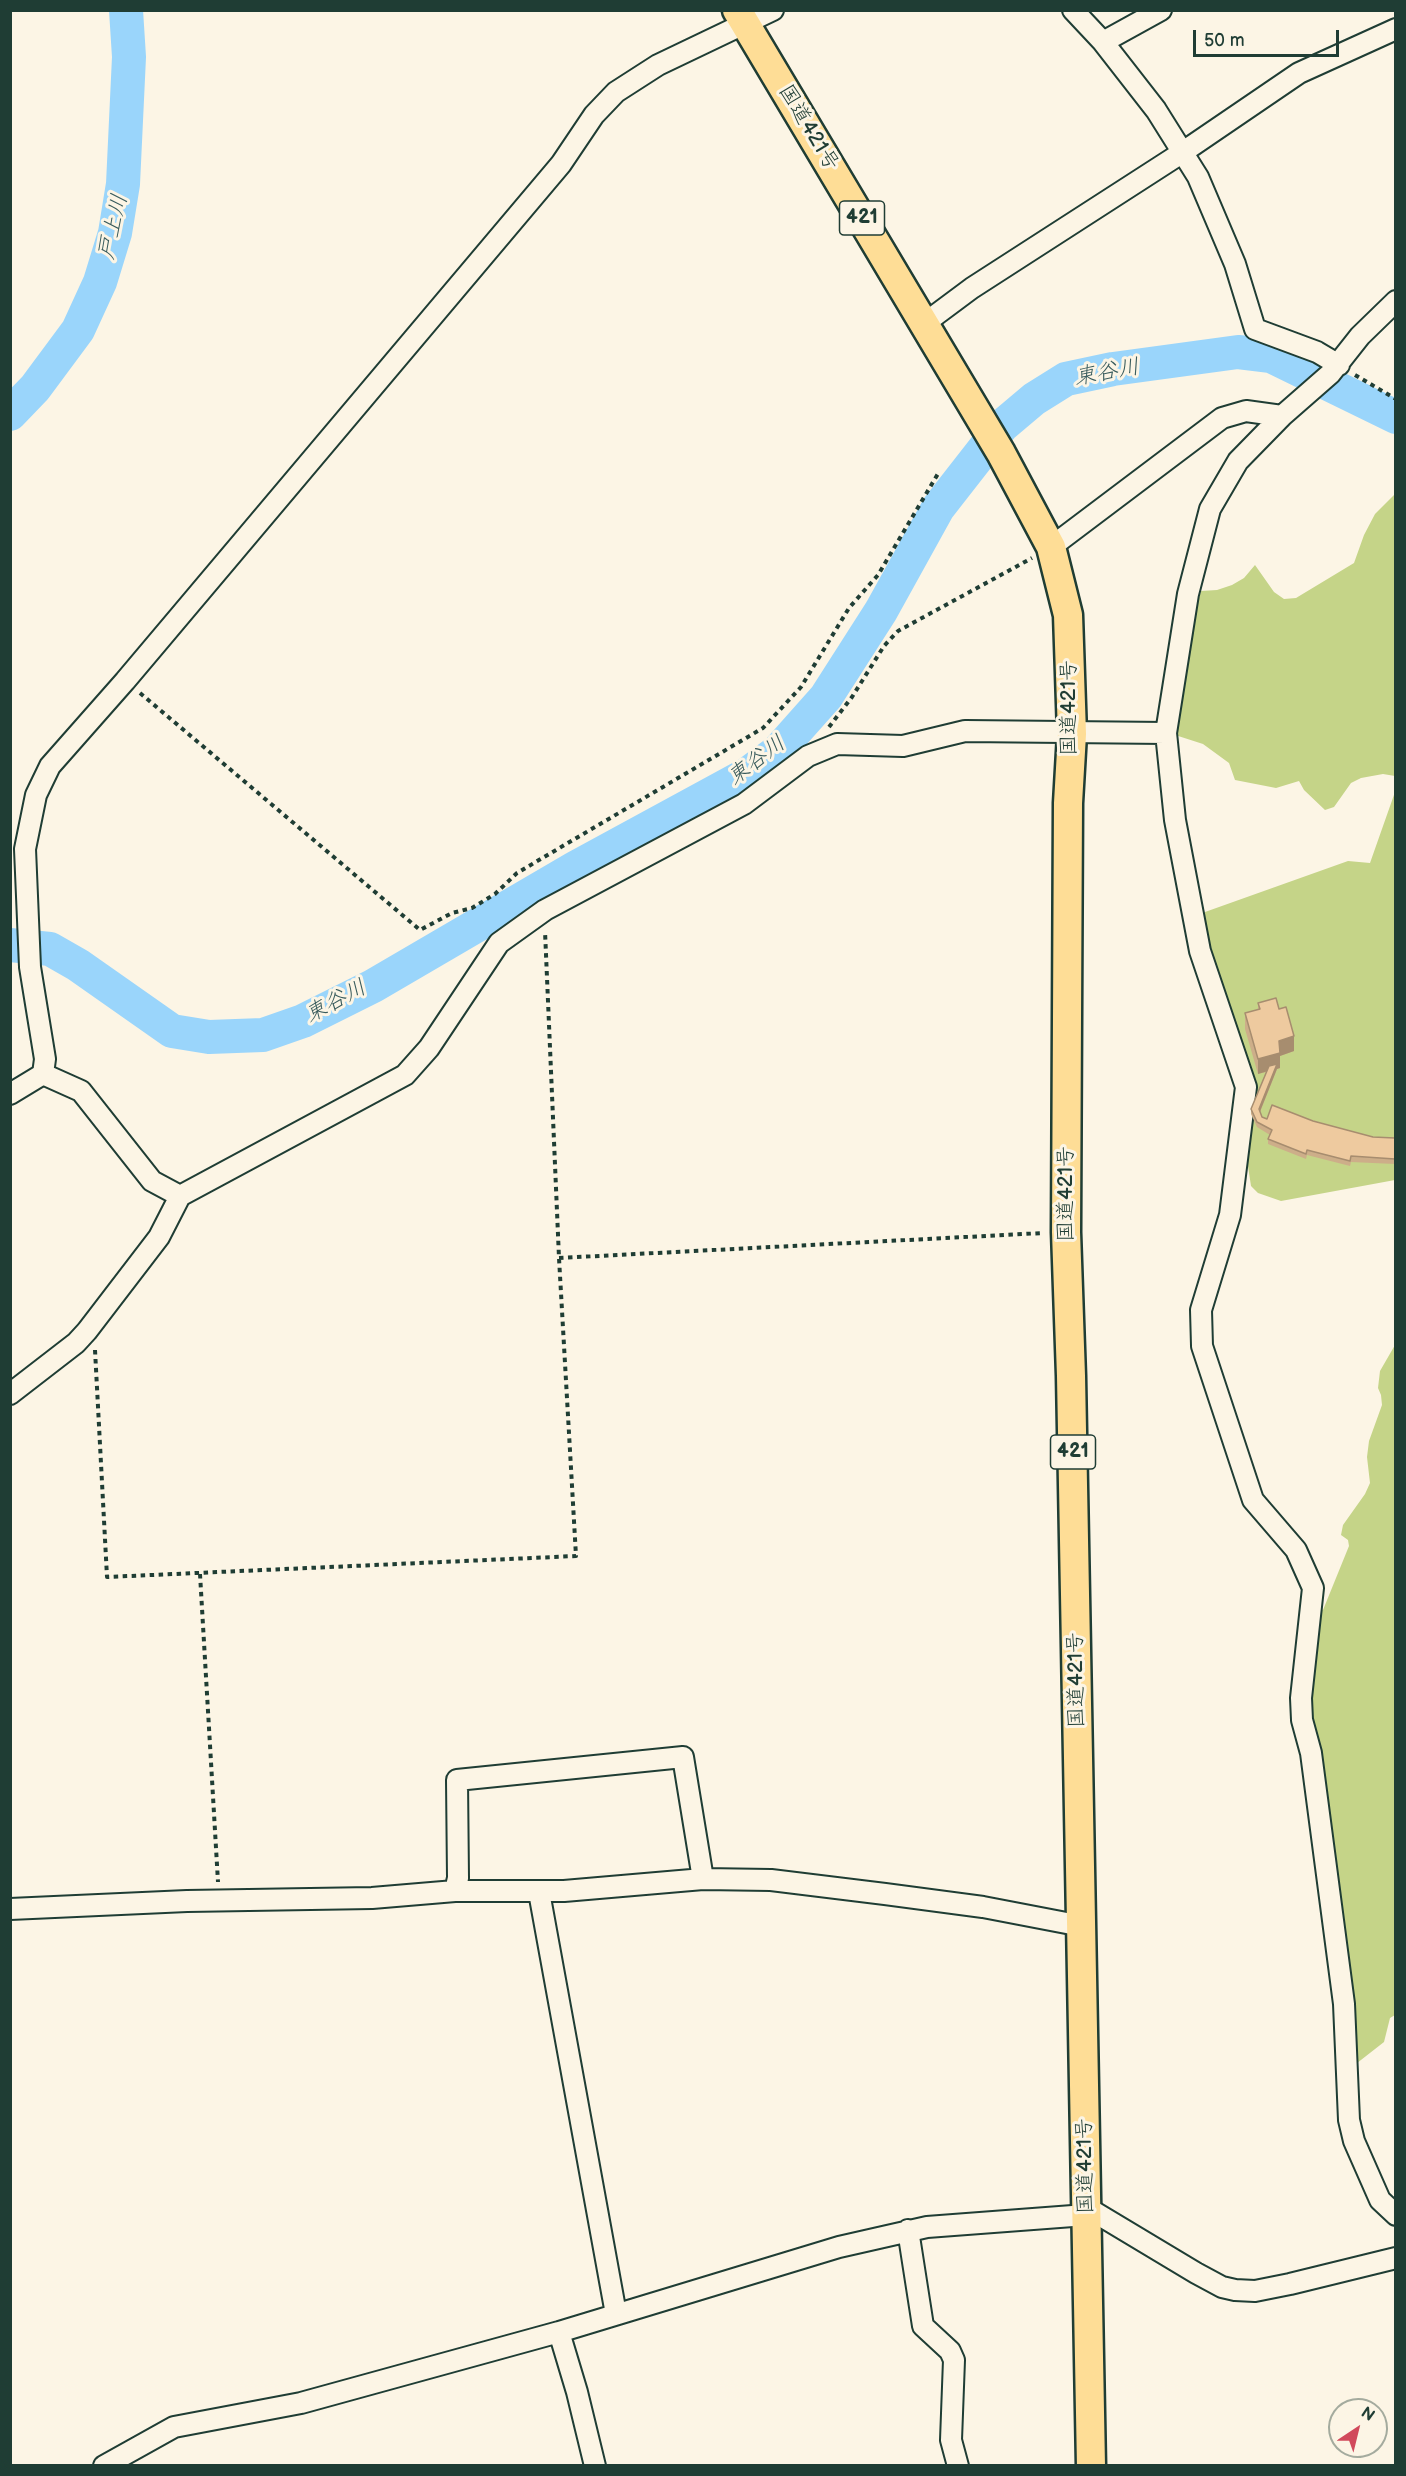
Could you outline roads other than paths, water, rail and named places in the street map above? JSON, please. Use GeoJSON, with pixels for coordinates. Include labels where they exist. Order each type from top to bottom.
{"type":"FeatureCollection","features":[{"type":"Feature","properties":{"kind":"highway","name":"国道421号"},"geometry":{"type":"LineString","coordinates":[[741,18],[1001,453],[1051,547],[1068,615],[1072,734],[1068,803],[1066,1232],[1082,1926],[1091,2466]]}},
{"type":"Feature","properties":{"kind":"street"},"geometry":{"type":"LineString","coordinates":[[43,1074],[45,1059],[30,967],[25,849],[36,795],[50,766],[125,681],[561,164],[594,115],[616,92],[658,65],[741,18],[773,10]]}},
{"type":"Feature","properties":{"kind":"street"},"geometry":{"type":"LineString","coordinates":[[1073,10],[1103,42],[1156,110],[1198,177],[1234,264],[1255,329],[1317,352],[1334,370]]}},
{"type":"Feature","properties":{"kind":"street"},"geometry":{"type":"LineString","coordinates":[[1103,42],[1161,10]]}},
{"type":"Feature","properties":{"kind":"street"},"geometry":{"type":"LineString","coordinates":[[925,323],[972,288],[1183,152],[1299,73],[1395,29]]}},
{"type":"Feature","properties":{"kind":"street"},"geometry":{"type":"LineString","coordinates":[[1395,301],[1360,336],[1334,370],[1313,391],[1282,416],[1238,461],[1210,509],[1188,594],[1166,733],[1176,820],[1200,951],[1246,1088],[1230,1215],[1201,1310],[1202,1346],[1253,1500],[1296,1550],[1312,1588],[1301,1698],[1302,1720],[1311,1753],[1344,2004],[1349,2120],[1354,2141],[1380,2200],[1395,2215]]}},
{"type":"Feature","properties":{"kind":"street"},"geometry":{"type":"LineString","coordinates":[[1051,547],[1222,418],[1246,411],[1282,416]]}},
{"type":"Feature","properties":{"kind":"street"},"geometry":{"type":"LineString","coordinates":[[10,1394],[76,1343],[87,1331],[159,1237],[180,1196],[405,1075],[429,1048],[499,943],[545,910],[744,804],[808,756],[837,744],[903,746],[965,731],[1072,734],[1166,733]]}},
{"type":"Feature","properties":{"kind":"street"},"geometry":{"type":"LineString","coordinates":[[43,1074],[81,1091],[152,1181],[180,1196]]}},
{"type":"Feature","properties":{"kind":"street"},"geometry":{"type":"LineString","coordinates":[[10,1094],[43,1074]]}},
{"type":"Feature","properties":{"kind":"street"},"geometry":{"type":"LineString","coordinates":[[455,1891],[458,1878],[457,1780],[683,1758],[703,1879]]}},
{"type":"Feature","properties":{"kind":"street"},"geometry":{"type":"LineString","coordinates":[[10,1909],[220,1900],[372,1898],[455,1891],[539,1892],[703,1879],[771,1880],[983,1907],[1082,1926]]}},
{"type":"Feature","properties":{"kind":"street"},"geometry":{"type":"LineString","coordinates":[[539,1892],[616,2314]]}},
{"type":"Feature","properties":{"kind":"street"},"geometry":{"type":"LineString","coordinates":[[104,2466],[174,2427],[302,2403],[559,2332],[839,2247],[908,2230],[1086,2211],[1196,2273],[1235,2290],[1255,2291],[1395,2259]]}},
{"type":"Feature","properties":{"kind":"street"},"geometry":{"type":"LineString","coordinates":[[908,2230],[923,2326],[950,2351],[954,2360],[951,2440],[958,2466]]}},
{"type":"Feature","properties":{"kind":"street"},"geometry":{"type":"LineString","coordinates":[[559,2332],[577,2392],[595,2466]]}},
{"type":"Feature","properties":{"kind":"waterway","name":"戸上川"},"geometry":{"type":"LineString","coordinates":[[10,414],[35,388],[78,330],[100,282],[115,233],[123,184],[129,57],[126,10]]}},
{"type":"Feature","properties":{"kind":"waterway","name":"東谷川"},"geometry":{"type":"LineString","coordinates":[[10,945],[50,949],[78,965],[172,1031],[209,1037],[263,1035],[303,1021],[373,986],[575,868],[746,775],[778,751],[826,697],[881,611],[938,508],[1002,426],[1034,399],[1066,379],[1113,369],[1238,352],[1271,356],[1396,417]]}}]}
